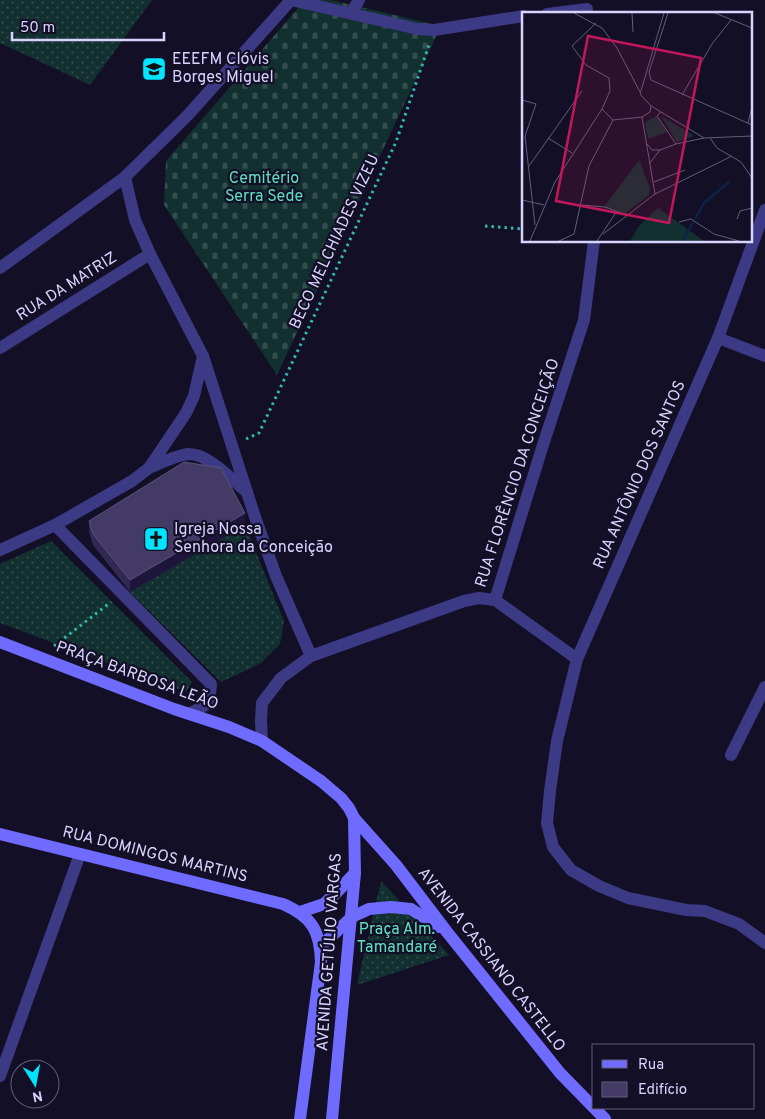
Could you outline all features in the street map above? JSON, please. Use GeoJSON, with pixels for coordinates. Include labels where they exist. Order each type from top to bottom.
{"type":"FeatureCollection","features":[{"type":"Feature","properties":{"kind":"street"},"geometry":{"type":"LineString","coordinates":[[0,268],[126,177],[188,115],[291,0],[418,29],[434,30],[522,16]]}},
{"type":"Feature","properties":{"kind":"street"},"geometry":{"type":"LineString","coordinates":[[351,13],[359,0]]}},
{"type":"Feature","properties":{"kind":"street"},"geometry":{"type":"LineString","coordinates":[[560,12],[587,8]]}},
{"type":"Feature","properties":{"kind":"street"},"geometry":{"type":"LineString","coordinates":[[126,177],[135,220],[150,254],[203,356],[276,576],[311,656]]}},
{"type":"Feature","properties":{"kind":"street","name":"RUA ANTÔNIO DOS SANTOS"},"geometry":{"type":"LineString","coordinates":[[765,210],[718,338],[577,659],[557,741],[547,823],[553,848],[572,870],[599,886],[628,898],[686,910],[704,911],[739,924],[765,943]]}},
{"type":"Feature","properties":{"kind":"street","name":"RUA FLORÊNCIO DA CONCEIÇÃO"},"geometry":{"type":"LineString","coordinates":[[262,741],[262,703],[281,678],[311,656],[464,601],[480,598],[495,600],[584,320],[594,242]]}},
{"type":"Feature","properties":{"kind":"street","name":"RUA DA MATRIZ"},"geometry":{"type":"LineString","coordinates":[[0,348],[150,254]]}},
{"type":"Feature","properties":{"kind":"street"},"geometry":{"type":"LineString","coordinates":[[718,338],[765,356]]}},
{"type":"Feature","properties":{"kind":"street"},"geometry":{"type":"LineString","coordinates":[[149,468],[190,405],[194,396],[203,356]]}},
{"type":"Feature","properties":{"kind":"street"},"geometry":{"type":"LineString","coordinates":[[0,550],[55,525],[132,481],[149,468],[188,454],[199,455],[210,460],[247,492]]}},
{"type":"Feature","properties":{"kind":"street"},"geometry":{"type":"LineString","coordinates":[[55,525],[211,684],[209,703],[189,714]]}},
{"type":"Feature","properties":{"kind":"street"},"geometry":{"type":"LineString","coordinates":[[495,600],[577,659]]}},
{"type":"Feature","properties":{"kind":"street","name":"PRAÇA BARBOSA LEÃO"},"geometry":{"type":"LineString","coordinates":[[0,642],[262,741]]}},
{"type":"Feature","properties":{"kind":"street"},"geometry":{"type":"LineString","coordinates":[[731,756],[765,687]]}},
{"type":"Feature","properties":{"kind":"street"},"geometry":{"type":"LineString","coordinates":[[262,741],[321,781],[341,798],[354,818]]}},
{"type":"Feature","properties":{"kind":"street","name":"AVENIDA GETÚLIO VARGAS"},"geometry":{"type":"LineString","coordinates":[[332,1119],[352,917],[355,873],[354,818]]}},
{"type":"Feature","properties":{"kind":"street","name":"AVENIDA CASSIANO CASTELLO"},"geometry":{"type":"LineString","coordinates":[[354,818],[396,865],[560,1073],[592,1106]]}},
{"type":"Feature","properties":{"kind":"street","name":"RUA DOMINGOS MARTINS"},"geometry":{"type":"LineString","coordinates":[[0,834],[283,904],[300,912]]}},
{"type":"Feature","properties":{"kind":"street"},"geometry":{"type":"LineString","coordinates":[[0,1076],[80,854]]}},
{"type":"Feature","properties":{"kind":"street"},"geometry":{"type":"LineString","coordinates":[[300,912],[324,904],[355,873]]}},
{"type":"Feature","properties":{"kind":"street"},"geometry":{"type":"LineString","coordinates":[[320,947],[352,917],[369,909],[391,907],[411,909],[447,932]]}},
{"type":"Feature","properties":{"kind":"street","name":"AVENIDA GETÚLIO VARGAS"},"geometry":{"type":"LineString","coordinates":[[300,912],[311,922],[320,947],[318,987],[300,1119]]}},
{"type":"Feature","properties":{"kind":"street","name":"AVENIDA CASSIANO CASTELLO"},"geometry":{"type":"LineString","coordinates":[[595,1109],[605,1119]]}},
{"type":"Feature","properties":{"kind":"path","name":"BECO MELCHIADES VIZEU"},"geometry":{"type":"LineString","coordinates":[[233,446],[259,432],[396,142],[434,30]]}},
{"type":"Feature","properties":{"kind":"path"},"geometry":{"type":"LineString","coordinates":[[485,226],[522,229]]}},
{"type":"Feature","properties":{"kind":"path"},"geometry":{"type":"LineString","coordinates":[[40,657],[122,594]]}},
{"type":"Feature","properties":{"kind":"green space"},"geometry":{"type":"Polygon","coordinates":[[[0,0],[152,0],[90,85],[0,43],[0,0]]]}},
{"type":"Feature","properties":{"kind":"green space","name":"Cemitério Serra Sede"},"geometry":{"type":"Polygon","coordinates":[[[305,0],[331,0],[441,26],[277,375],[164,205],[166,161],[305,0]]]}},
{"type":"Feature","properties":{"kind":"green space"},"geometry":{"type":"Polygon","coordinates":[[[245,525],[284,621],[280,644],[261,663],[221,682],[130,592],[245,525]]]}},
{"type":"Feature","properties":{"kind":"green space"},"geometry":{"type":"Polygon","coordinates":[[[51,541],[192,682],[186,692],[0,623],[0,564],[51,541]]]}},
{"type":"Feature","properties":{"kind":"green space","name":"Praça Alm. Tamandaré"},"geometry":{"type":"Polygon","coordinates":[[[381,881],[449,955],[357,985],[381,881]]]}},
{"type":"Feature","properties":{"kind":"building","name":"Igreja Nossa Senhora da Conceição"},"geometry":{"type":"Polygon","coordinates":[[[184,462],[221,468],[245,513],[130,580],[93,534],[89,521],[184,462]]]}},
{"type":"Feature","properties":{"kind":"place","name":"EEEFM Clóvis Borges Miguel"},"geometry":{"type":"Point","coordinates":[154,69]}},
{"type":"Feature","properties":{"kind":"place","name":"Igreja Nossa Senhora da Conceição"},"geometry":{"type":"Point","coordinates":[156,539]}}]}
